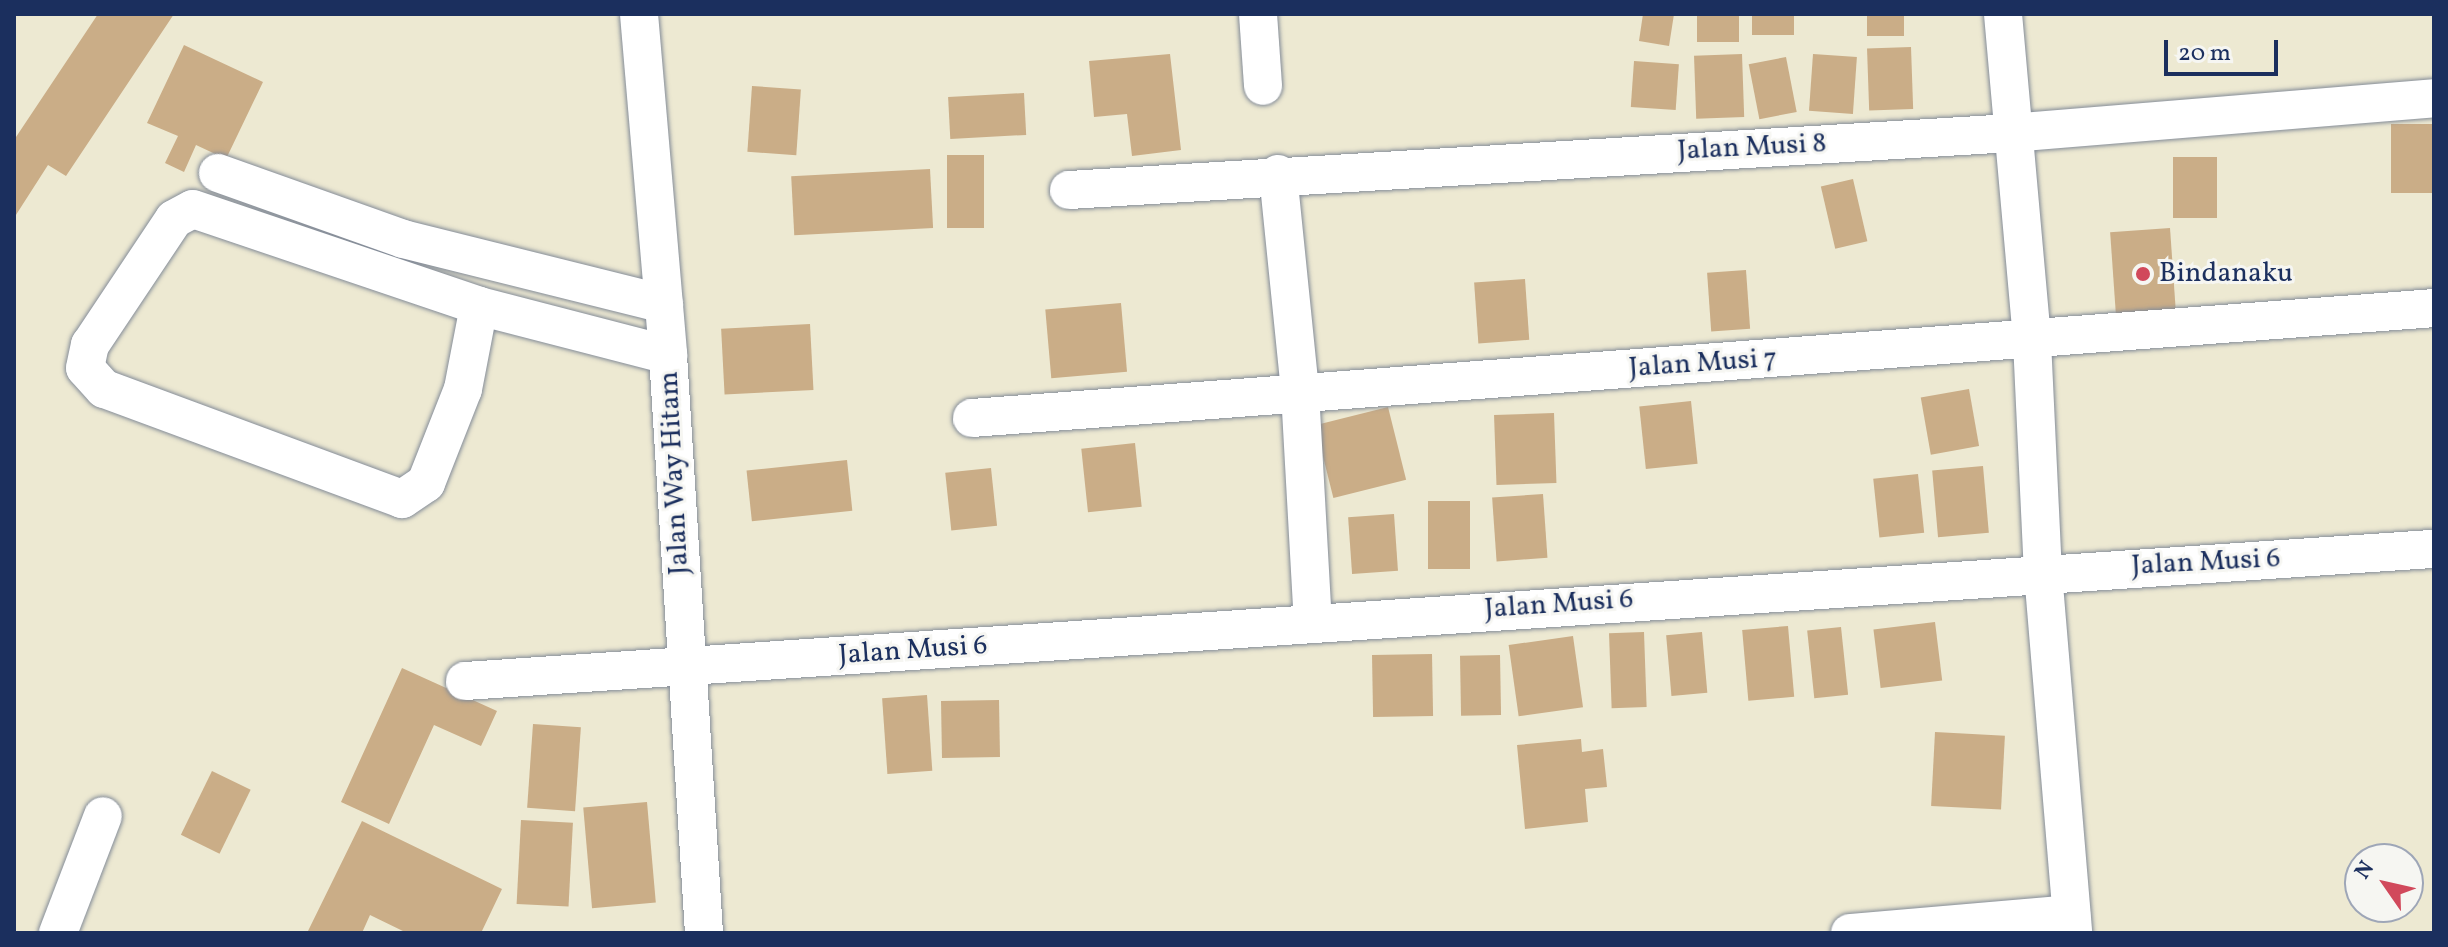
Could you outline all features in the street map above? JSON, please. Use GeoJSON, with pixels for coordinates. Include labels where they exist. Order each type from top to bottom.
{"type":"FeatureCollection","features":[{"type":"Feature","properties":{"kind":"street","name":"Jalan Way Hitam"},"geometry":{"type":"LineString","coordinates":[[639,14],[668,355],[685,670],[704,933]]}},
{"type":"Feature","properties":{"kind":"street"},"geometry":{"type":"LineString","coordinates":[[1258,14],[1263,86]]}},
{"type":"Feature","properties":{"kind":"street"},"geometry":{"type":"LineString","coordinates":[[1850,933],[2072,924],[2043,573],[2032,341],[2011,133],[2003,14]]}},
{"type":"Feature","properties":{"kind":"street","name":"Jalan Musi 8"},"geometry":{"type":"LineString","coordinates":[[1069,190],[1278,174],[2011,133],[2434,98]]}},
{"type":"Feature","properties":{"kind":"street"},"geometry":{"type":"LineString","coordinates":[[218,173],[403,239],[664,304]]}},
{"type":"Feature","properties":{"kind":"street"},"geometry":{"type":"LineString","coordinates":[[1278,174],[1300,392],[1313,621]]}},
{"type":"Feature","properties":{"kind":"street"},"geometry":{"type":"LineString","coordinates":[[479,306],[463,389],[420,490],[402,499],[104,389],[85,368],[90,345],[174,219],[193,209],[479,306],[668,355]]}},
{"type":"Feature","properties":{"kind":"street","name":"Jalan Musi 7"},"geometry":{"type":"LineString","coordinates":[[972,418],[2032,341],[2434,308]]}},
{"type":"Feature","properties":{"kind":"street","name":"Jalan Musi 6"},"geometry":{"type":"LineString","coordinates":[[465,681],[685,670],[1313,621],[2434,549]]}},
{"type":"Feature","properties":{"kind":"street"},"geometry":{"type":"LineString","coordinates":[[58,933],[103,816]]}},
{"type":"Feature","properties":{"kind":"building"},"geometry":{"type":"Polygon","coordinates":[[[98,14],[174,14],[66,176],[48,165],[14,218],[14,140],[98,14]]]}},
{"type":"Feature","properties":{"kind":"building"},"geometry":{"type":"Polygon","coordinates":[[[1643,14],[1674,14],[1669,46],[1639,41],[1643,14]]]}},
{"type":"Feature","properties":{"kind":"building"},"geometry":{"type":"Polygon","coordinates":[[[1697,14],[1739,14],[1739,42],[1697,42],[1697,14]]]}},
{"type":"Feature","properties":{"kind":"building"},"geometry":{"type":"Polygon","coordinates":[[[1752,14],[1794,14],[1794,35],[1752,35],[1752,14]]]}},
{"type":"Feature","properties":{"kind":"building"},"geometry":{"type":"Polygon","coordinates":[[[1867,14],[1904,14],[1904,36],[1867,36],[1867,14]]]}},
{"type":"Feature","properties":{"kind":"building"},"geometry":{"type":"Polygon","coordinates":[[[184,45],[263,82],[226,159],[196,145],[184,172],[165,163],[178,136],[147,123],[184,45]]]}},
{"type":"Feature","properties":{"kind":"building"},"geometry":{"type":"Polygon","coordinates":[[[1911,47],[1913,109],[1869,110],[1867,49],[1911,47]]]}},
{"type":"Feature","properties":{"kind":"building"},"geometry":{"type":"Polygon","coordinates":[[[1170,54],[1181,150],[1132,156],[1127,114],[1094,117],[1089,61],[1170,54]]]}},
{"type":"Feature","properties":{"kind":"building"},"geometry":{"type":"Polygon","coordinates":[[[1742,54],[1744,117],[1696,119],[1694,56],[1742,54]]]}},
{"type":"Feature","properties":{"kind":"building"},"geometry":{"type":"Polygon","coordinates":[[[1813,54],[1857,57],[1853,114],[1809,111],[1813,54]]]}},
{"type":"Feature","properties":{"kind":"building"},"geometry":{"type":"Polygon","coordinates":[[[1786,57],[1797,112],[1759,119],[1749,64],[1786,57]]]}},
{"type":"Feature","properties":{"kind":"building"},"geometry":{"type":"Polygon","coordinates":[[[1634,61],[1679,64],[1676,110],[1631,107],[1634,61]]]}},
{"type":"Feature","properties":{"kind":"building"},"geometry":{"type":"Polygon","coordinates":[[[752,86],[801,89],[796,155],[747,152],[752,86]]]}},
{"type":"Feature","properties":{"kind":"building"},"geometry":{"type":"Polygon","coordinates":[[[1024,93],[1026,135],[950,139],[948,97],[1024,93]]]}},
{"type":"Feature","properties":{"kind":"building"},"geometry":{"type":"Polygon","coordinates":[[[2391,124],[2434,124],[2434,193],[2391,193],[2391,124]]]}},
{"type":"Feature","properties":{"kind":"building"},"geometry":{"type":"Polygon","coordinates":[[[947,155],[984,155],[984,228],[947,228],[947,155]]]}},
{"type":"Feature","properties":{"kind":"building"},"geometry":{"type":"Polygon","coordinates":[[[2173,157],[2217,157],[2217,218],[2173,218],[2173,157]]]}},
{"type":"Feature","properties":{"kind":"building"},"geometry":{"type":"Polygon","coordinates":[[[930,169],[933,228],[794,235],[791,176],[930,169]]]}},
{"type":"Feature","properties":{"kind":"building"},"geometry":{"type":"Polygon","coordinates":[[[1853,179],[1867,241],[1835,249],[1821,186],[1853,179]]]}},
{"type":"Feature","properties":{"kind":"building","name":"Bindanaku"},"geometry":{"type":"Polygon","coordinates":[[[2170,228],[2176,316],[2116,320],[2110,232],[2170,228]]]}},
{"type":"Feature","properties":{"kind":"building"},"geometry":{"type":"Polygon","coordinates":[[[1746,270],[1750,329],[1711,332],[1707,273],[1746,270]]]}},
{"type":"Feature","properties":{"kind":"building"},"geometry":{"type":"Polygon","coordinates":[[[1525,279],[1529,340],[1478,343],[1474,283],[1525,279]]]}},
{"type":"Feature","properties":{"kind":"building"},"geometry":{"type":"Polygon","coordinates":[[[1121,303],[1127,372],[1051,378],[1045,310],[1121,303]]]}},
{"type":"Feature","properties":{"kind":"building"},"geometry":{"type":"Polygon","coordinates":[[[810,324],[813,390],[725,395],[721,329],[810,324]]]}},
{"type":"Feature","properties":{"kind":"building"},"geometry":{"type":"Polygon","coordinates":[[[1969,389],[1979,446],[1931,455],[1921,398],[1969,389]]]}},
{"type":"Feature","properties":{"kind":"building"},"geometry":{"type":"Polygon","coordinates":[[[1691,401],[1698,464],[1646,469],[1639,406],[1691,401]]]}},
{"type":"Feature","properties":{"kind":"building"},"geometry":{"type":"Polygon","coordinates":[[[1388,407],[1406,480],[1333,498],[1315,425],[1388,407]]]}},
{"type":"Feature","properties":{"kind":"building"},"geometry":{"type":"Polygon","coordinates":[[[1554,413],[1556,483],[1496,485],[1494,415],[1554,413]]]}},
{"type":"Feature","properties":{"kind":"building"},"geometry":{"type":"Polygon","coordinates":[[[1135,443],[1142,507],[1088,512],[1081,449],[1135,443]]]}},
{"type":"Feature","properties":{"kind":"building"},"geometry":{"type":"Polygon","coordinates":[[[847,460],[852,511],[752,521],[747,471],[847,460]]]}},
{"type":"Feature","properties":{"kind":"building"},"geometry":{"type":"Polygon","coordinates":[[[1983,466],[1989,533],[1938,537],[1932,470],[1983,466]]]}},
{"type":"Feature","properties":{"kind":"building"},"geometry":{"type":"Polygon","coordinates":[[[991,468],[997,526],[951,530],[945,473],[991,468]]]}},
{"type":"Feature","properties":{"kind":"building"},"geometry":{"type":"Polygon","coordinates":[[[1918,474],[1924,533],[1879,537],[1873,479],[1918,474]]]}},
{"type":"Feature","properties":{"kind":"building"},"geometry":{"type":"Polygon","coordinates":[[[1543,494],[1547,558],[1497,561],[1492,498],[1543,494]]]}},
{"type":"Feature","properties":{"kind":"building"},"geometry":{"type":"Polygon","coordinates":[[[1428,501],[1470,501],[1470,569],[1428,569],[1428,501]]]}},
{"type":"Feature","properties":{"kind":"building"},"geometry":{"type":"Polygon","coordinates":[[[1394,514],[1398,571],[1352,574],[1348,517],[1394,514]]]}},
{"type":"Feature","properties":{"kind":"building"},"geometry":{"type":"Polygon","coordinates":[[[1935,622],[1942,681],[1881,688],[1873,630],[1935,622]]]}},
{"type":"Feature","properties":{"kind":"building"},"geometry":{"type":"Polygon","coordinates":[[[1788,626],[1794,697],[1748,701],[1742,630],[1788,626]]]}},
{"type":"Feature","properties":{"kind":"building"},"geometry":{"type":"Polygon","coordinates":[[[1841,627],[1848,695],[1814,698],[1807,631],[1841,627]]]}},
{"type":"Feature","properties":{"kind":"building"},"geometry":{"type":"Polygon","coordinates":[[[1644,632],[1647,707],[1612,708],[1609,633],[1644,632]]]}},
{"type":"Feature","properties":{"kind":"building"},"geometry":{"type":"Polygon","coordinates":[[[1702,632],[1707,693],[1671,696],[1666,635],[1702,632]]]}},
{"type":"Feature","properties":{"kind":"building"},"geometry":{"type":"Polygon","coordinates":[[[1573,636],[1583,707],[1519,716],[1509,645],[1573,636]]]}},
{"type":"Feature","properties":{"kind":"building"},"geometry":{"type":"Polygon","coordinates":[[[1432,654],[1433,716],[1373,717],[1372,655],[1432,654]]]}},
{"type":"Feature","properties":{"kind":"building"},"geometry":{"type":"Polygon","coordinates":[[[1500,655],[1501,715],[1461,716],[1460,656],[1500,655]]]}},
{"type":"Feature","properties":{"kind":"building"},"geometry":{"type":"Polygon","coordinates":[[[402,668],[497,711],[481,746],[434,725],[389,824],[341,802],[402,668]]]}},
{"type":"Feature","properties":{"kind":"building"},"geometry":{"type":"Polygon","coordinates":[[[927,695],[932,771],[887,774],[882,698],[927,695]]]}},
{"type":"Feature","properties":{"kind":"building"},"geometry":{"type":"Polygon","coordinates":[[[999,700],[1000,757],[942,758],[941,701],[999,700]]]}},
{"type":"Feature","properties":{"kind":"building"},"geometry":{"type":"Polygon","coordinates":[[[533,724],[581,727],[575,811],[527,808],[533,724]]]}},
{"type":"Feature","properties":{"kind":"building"},"geometry":{"type":"Polygon","coordinates":[[[1935,732],[2005,736],[2001,810],[1931,806],[1935,732]]]}},
{"type":"Feature","properties":{"kind":"building"},"geometry":{"type":"Polygon","coordinates":[[[1581,739],[1582,752],[1603,749],[1607,787],[1585,789],[1588,822],[1525,829],[1517,745],[1581,739]]]}},
{"type":"Feature","properties":{"kind":"building"},"geometry":{"type":"Polygon","coordinates":[[[212,771],[251,790],[220,854],[181,835],[212,771]]]}},
{"type":"Feature","properties":{"kind":"building"},"geometry":{"type":"Polygon","coordinates":[[[647,802],[656,903],[592,908],[583,808],[647,802]]]}},
{"type":"Feature","properties":{"kind":"building"},"geometry":{"type":"Polygon","coordinates":[[[521,820],[573,823],[569,907],[517,904],[521,820]]]}},
{"type":"Feature","properties":{"kind":"building"},"geometry":{"type":"Polygon","coordinates":[[[362,821],[502,889],[481,933],[407,933],[370,915],[362,933],[308,931],[362,821]]]}},
{"type":"Feature","properties":{"kind":"place","name":"Bindanaku"},"geometry":{"type":"Point","coordinates":[2143,274]}}]}
